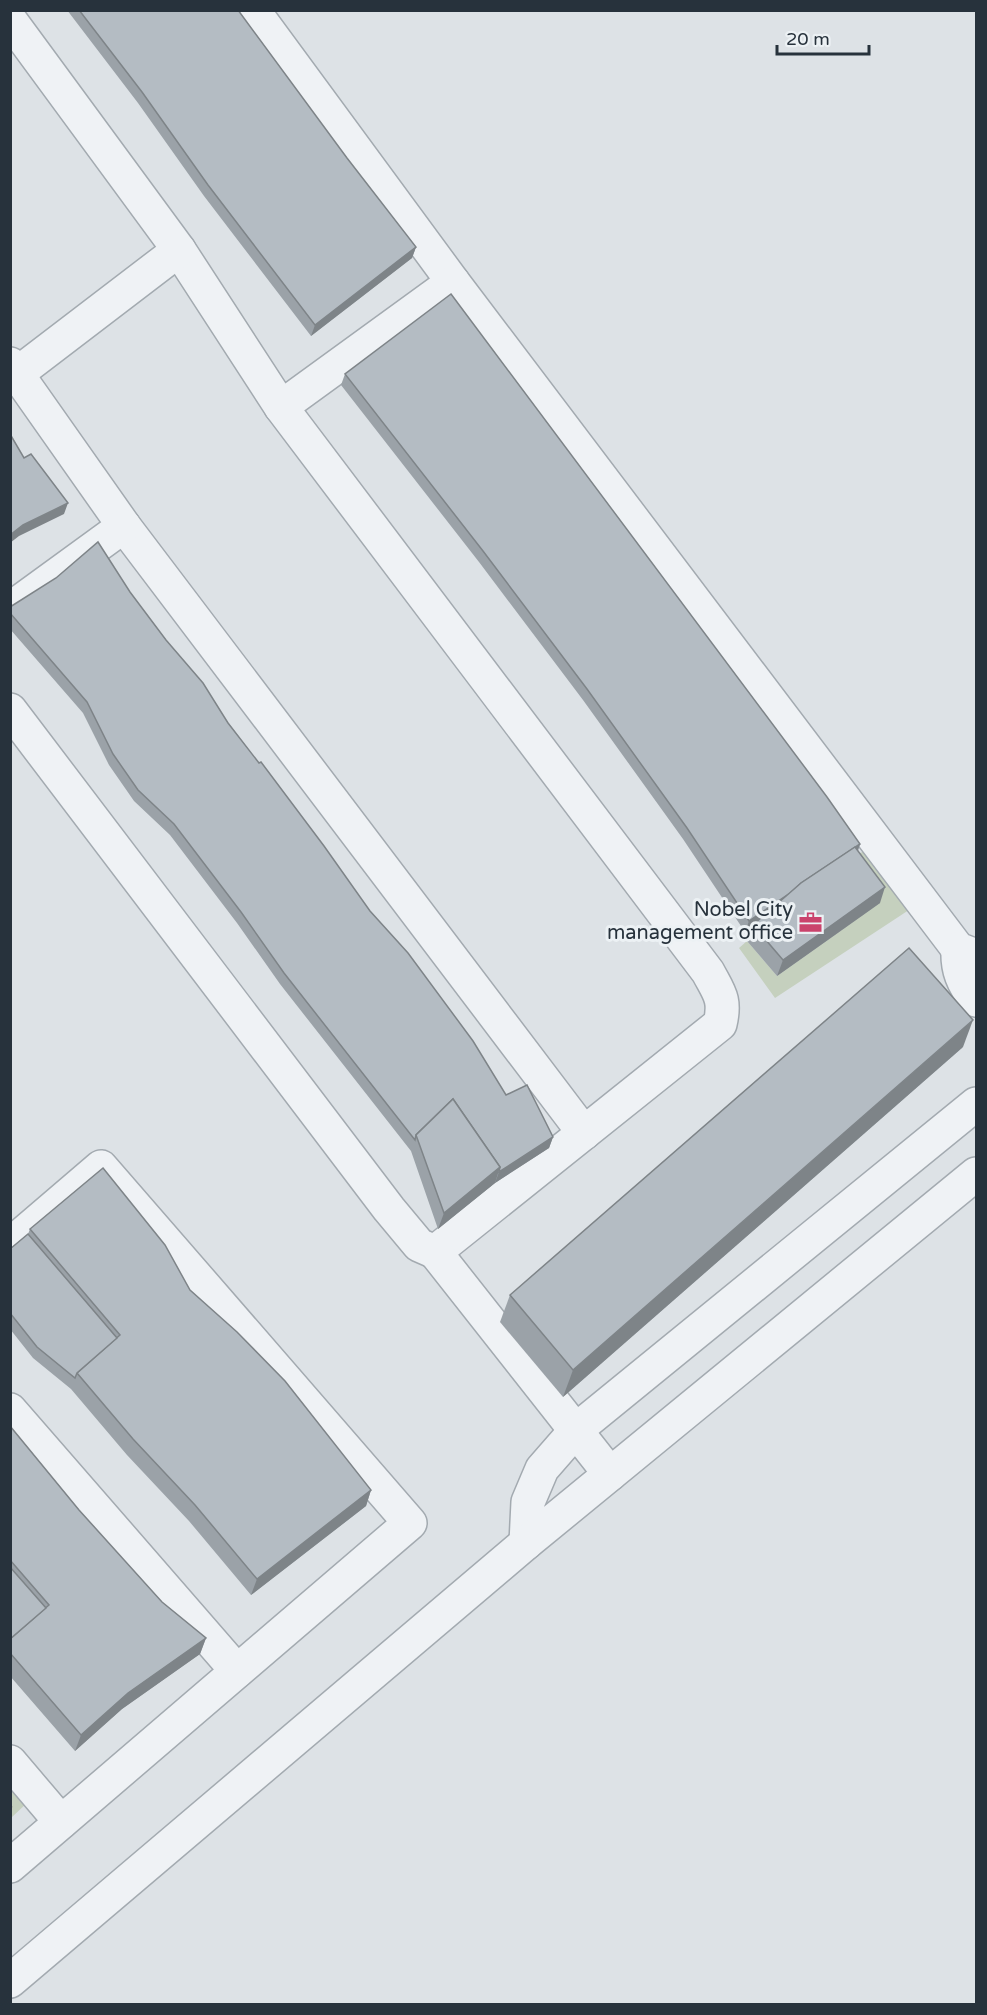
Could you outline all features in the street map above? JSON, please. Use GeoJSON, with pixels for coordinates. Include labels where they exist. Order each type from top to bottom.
{"type":"FeatureCollection","features":[{"type":"Feature","properties":{"kind":"street"},"geometry":{"type":"LineString","coordinates":[[253,10],[453,282],[967,952],[960,974],[964,984],[976,1000]]}},
{"type":"Feature","properties":{"kind":"street"},"geometry":{"type":"LineString","coordinates":[[10,20],[179,250],[280,407],[708,972],[720,994],[724,1009],[720,1024],[435,1252]]}},
{"type":"Feature","properties":{"kind":"street"},"geometry":{"type":"LineString","coordinates":[[179,250],[14,369],[124,526],[584,1133]]}},
{"type":"Feature","properties":{"kind":"street"},"geometry":{"type":"LineString","coordinates":[[280,407],[453,282]]}},
{"type":"Feature","properties":{"kind":"street"},"geometry":{"type":"LineString","coordinates":[[10,609],[124,526]]}},
{"type":"Feature","properties":{"kind":"street"},"geometry":{"type":"LineString","coordinates":[[10,710],[389,1209],[419,1245],[435,1252],[610,1474]]}},
{"type":"Feature","properties":{"kind":"street"},"geometry":{"type":"LineString","coordinates":[[526,1543],[528,1502],[542,1469],[576,1430],[976,1104]]}},
{"type":"Feature","properties":{"kind":"street"},"geometry":{"type":"LineString","coordinates":[[10,1245],[100,1167],[410,1523],[10,1866]]}},
{"type":"Feature","properties":{"kind":"street"},"geometry":{"type":"LineString","coordinates":[[10,1981],[526,1543],[976,1174]]}},
{"type":"Feature","properties":{"kind":"street"},"geometry":{"type":"LineString","coordinates":[[10,1410],[237,1671]]}},
{"type":"Feature","properties":{"kind":"street"},"geometry":{"type":"LineString","coordinates":[[10,1762],[61,1822]]}},
{"type":"Feature","properties":{"kind":"green space"},"geometry":{"type":"Polygon","coordinates":[[[873,847],[915,906],[775,998],[739,948],[747,941],[777,976],[879,903],[856,855],[873,847]]]}},
{"type":"Feature","properties":{"kind":"green space"},"geometry":{"type":"Polygon","coordinates":[[[10,1781],[28,1802],[11,1818],[10,1818],[10,1781]]]}},
{"type":"Feature","properties":{"kind":"building"},"geometry":{"type":"Polygon","coordinates":[[[79,10],[238,10],[416,247],[315,325],[79,10]]]}},
{"type":"Feature","properties":{"kind":"building"},"geometry":{"type":"Polygon","coordinates":[[[451,294],[860,844],[749,921],[687,828],[587,689],[345,374],[451,294]]]}},
{"type":"Feature","properties":{"kind":"building"},"geometry":{"type":"Polygon","coordinates":[[[10,434],[24,458],[31,454],[68,503],[23,525],[10,535],[10,434]]]}},
{"type":"Feature","properties":{"kind":"building"},"geometry":{"type":"Polygon","coordinates":[[[98,542],[130,592],[166,640],[203,683],[228,723],[259,763],[261,762],[370,911],[408,953],[473,1041],[506,1095],[527,1085],[553,1137],[499,1172],[500,1167],[453,1099],[416,1135],[415,1140],[284,973],[174,824],[138,790],[113,754],[87,702],[10,613],[10,607],[56,578],[98,542]]]}},
{"type":"Feature","properties":{"kind":"building","name":"Nobel City management office"},"geometry":{"type":"Polygon","coordinates":[[[855,847],[885,887],[783,960],[753,925],[801,883],[855,847]]]}},
{"type":"Feature","properties":{"kind":"building"},"geometry":{"type":"Polygon","coordinates":[[[909,948],[973,1020],[573,1370],[510,1295],[909,948]]]}},
{"type":"Feature","properties":{"kind":"building"},"geometry":{"type":"Polygon","coordinates":[[[453,1099],[500,1167],[444,1213],[416,1135],[453,1099]]]}},
{"type":"Feature","properties":{"kind":"building"},"geometry":{"type":"Polygon","coordinates":[[[103,1168],[165,1245],[190,1290],[237,1332],[285,1381],[371,1490],[257,1579],[195,1505],[133,1439],[77,1373],[120,1335],[30,1229],[103,1168]]]}},
{"type":"Feature","properties":{"kind":"building"},"geometry":{"type":"Polygon","coordinates":[[[28,1234],[117,1338],[77,1373],[75,1378],[37,1347],[10,1313],[10,1249],[28,1234]]]}},
{"type":"Feature","properties":{"kind":"building"},"geometry":{"type":"Polygon","coordinates":[[[10,1426],[79,1510],[162,1602],[206,1638],[128,1693],[81,1735],[10,1653],[10,1639],[49,1605],[10,1560],[10,1426]]]}},
{"type":"Feature","properties":{"kind":"building"},"geometry":{"type":"Polygon","coordinates":[[[10,1567],[46,1608],[10,1639],[10,1567]]]}},
{"type":"Feature","properties":{"kind":"place","name":"Nobel City management office"},"geometry":{"type":"Point","coordinates":[811,922]}}]}
